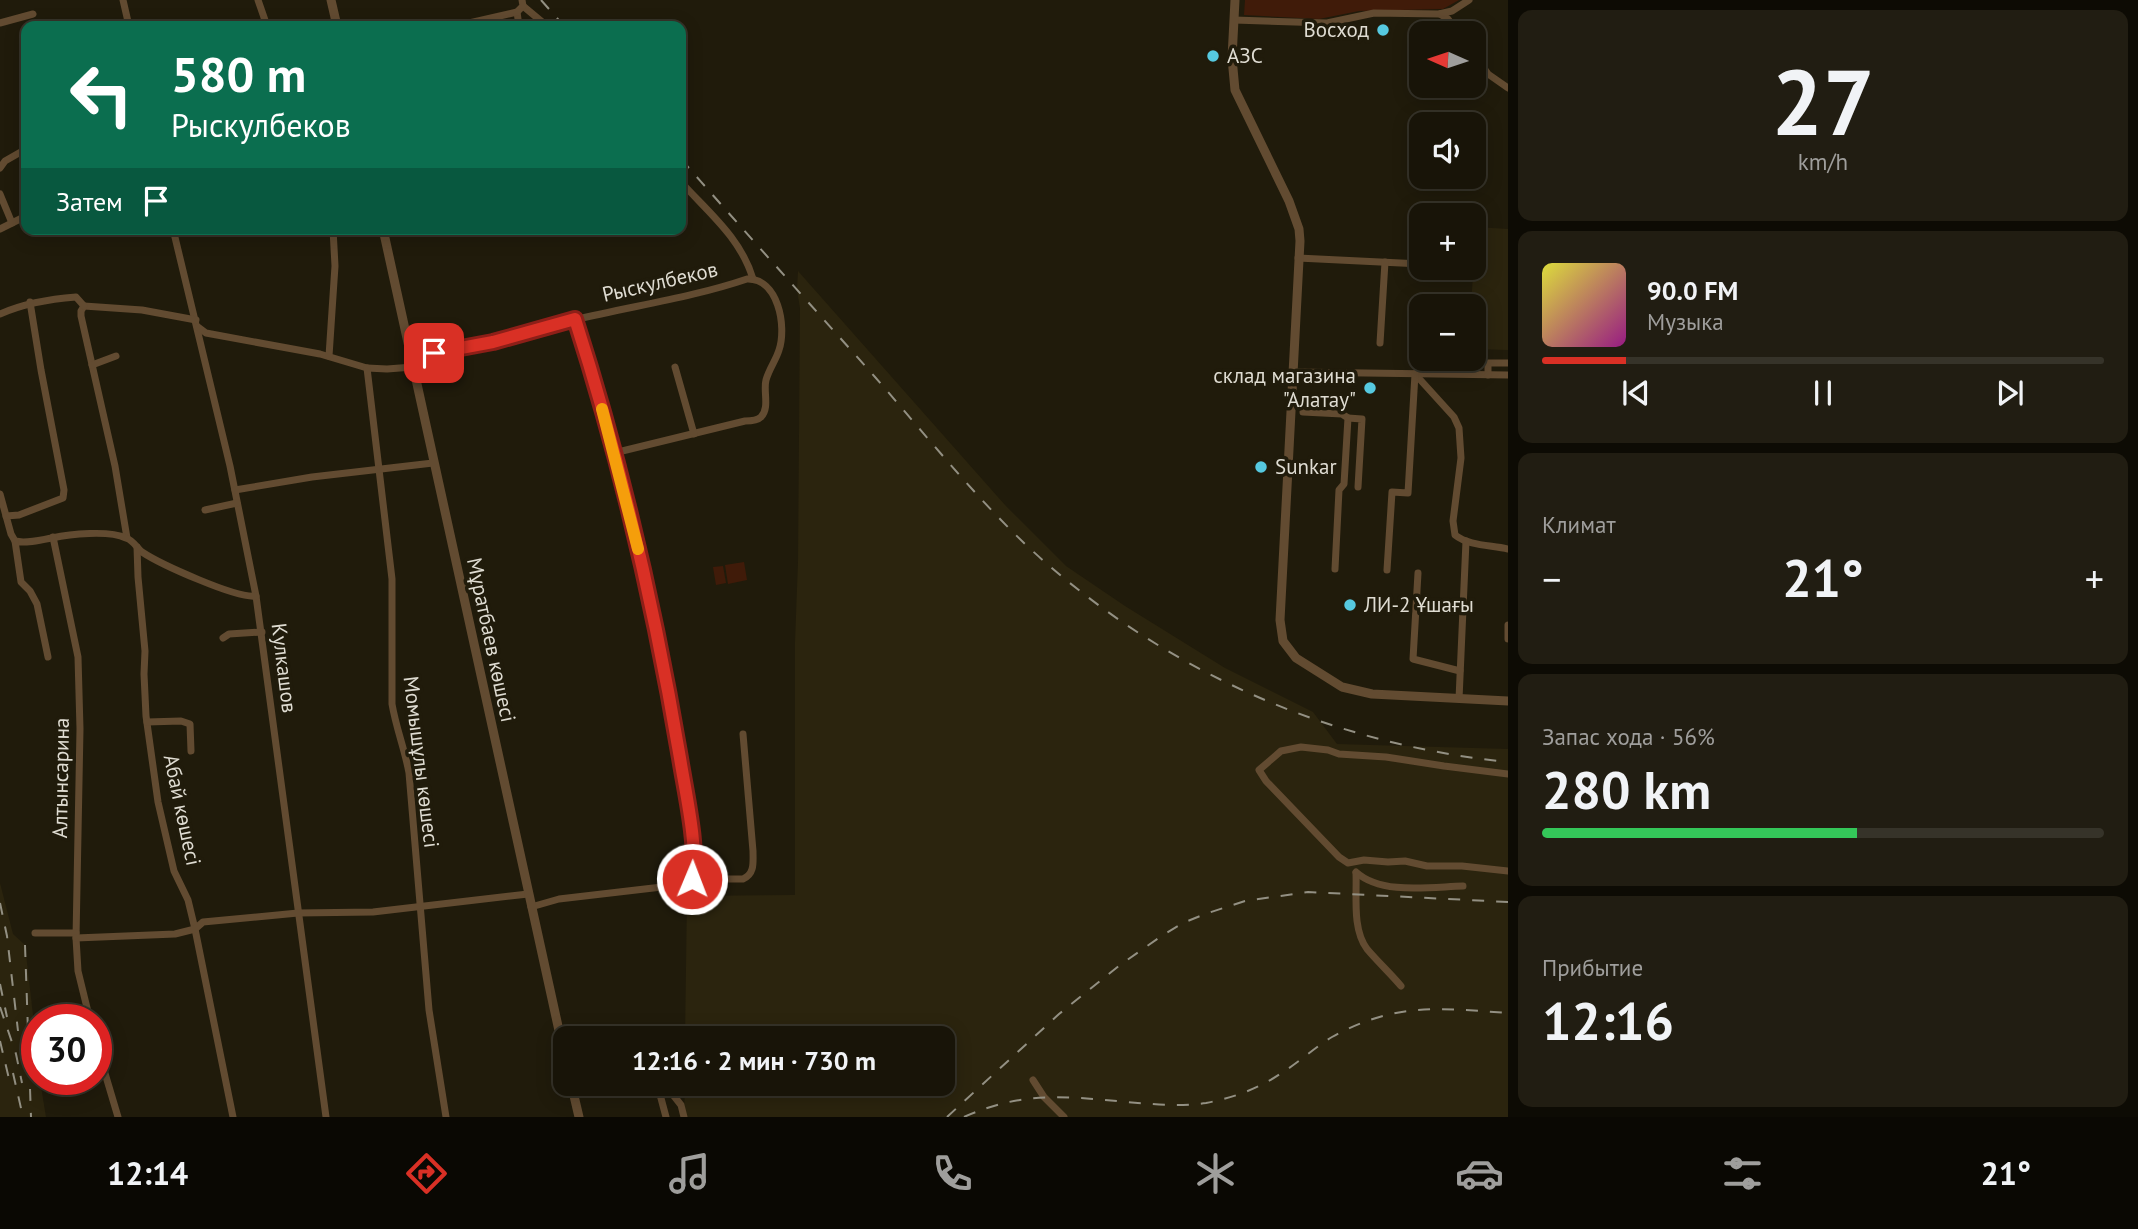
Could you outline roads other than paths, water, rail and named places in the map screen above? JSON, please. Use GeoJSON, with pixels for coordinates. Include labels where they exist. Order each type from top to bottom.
{"type":"FeatureCollection","features":[{"type":"Feature","properties":{"kind":"street"},"geometry":{"type":"LineString","coordinates":[[123,0],[128,21]]}},
{"type":"Feature","properties":{"kind":"street"},"geometry":{"type":"LineString","coordinates":[[258,0],[265,21]]}},
{"type":"Feature","properties":{"kind":"street"},"geometry":{"type":"LineString","coordinates":[[331,0],[336,21]]}},
{"type":"Feature","properties":{"kind":"street"},"geometry":{"type":"LineString","coordinates":[[1235,0],[1232,65],[1235,90],[1295,216],[1300,241],[1280,621],[1283,641],[1296,658],[1351,691],[1508,701]]}},
{"type":"Feature","properties":{"kind":"street"},"geometry":{"type":"LineString","coordinates":[[1234,20],[1319,23],[1374,13],[1438,14],[1452,11],[1469,0]]}},
{"type":"Feature","properties":{"kind":"street"},"geometry":{"type":"LineString","coordinates":[[472,21],[521,6],[540,21]]}},
{"type":"Feature","properties":{"kind":"street"},"geometry":{"type":"LineString","coordinates":[[0,23],[33,14]]}},
{"type":"Feature","properties":{"kind":"street"},"geometry":{"type":"LineString","coordinates":[[1438,14],[1449,21]]}},
{"type":"Feature","properties":{"kind":"street"},"geometry":{"type":"LineString","coordinates":[[1486,71],[1508,88]]}},
{"type":"Feature","properties":{"kind":"street"},"geometry":{"type":"LineString","coordinates":[[0,168],[5,161],[21,152]]}},
{"type":"Feature","properties":{"kind":"street"},"geometry":{"type":"LineString","coordinates":[[614,453],[758,419],[765,408],[766,379],[779,351],[782,334],[774,294],[761,281],[753,279],[744,256],[725,227],[686,186]]}},
{"type":"Feature","properties":{"kind":"street"},"geometry":{"type":"LineString","coordinates":[[0,194],[12,223]]}},
{"type":"Feature","properties":{"kind":"street"},"geometry":{"type":"LineString","coordinates":[[0,229],[21,218]]}},
{"type":"Feature","properties":{"kind":"street","name":"Кулкашов"},"geometry":{"type":"LineString","coordinates":[[174,235],[235,490],[256,596],[326,1117]]}},
{"type":"Feature","properties":{"kind":"street"},"geometry":{"type":"LineString","coordinates":[[329,356],[335,266],[333,235]]}},
{"type":"Feature","properties":{"kind":"street","name":"Мұратбаев көшесі"},"geometry":{"type":"LineString","coordinates":[[384,235],[558,1026]]}},
{"type":"Feature","properties":{"kind":"street"},"geometry":{"type":"LineString","coordinates":[[1298,258],[1409,263]]}},
{"type":"Feature","properties":{"kind":"street"},"geometry":{"type":"LineString","coordinates":[[1380,344],[1385,262]]}},
{"type":"Feature","properties":{"kind":"street","name":"Рыскулбеков"},"geometry":{"type":"LineString","coordinates":[[410,354],[434,353],[493,342],[575,319],[753,279]]}},
{"type":"Feature","properties":{"kind":"street"},"geometry":{"type":"LineString","coordinates":[[0,314],[30,302],[76,297],[84,306],[142,310],[196,324],[206,333],[329,356],[367,368],[413,367]]}},
{"type":"Feature","properties":{"kind":"street"},"geometry":{"type":"LineString","coordinates":[[6,516],[19,515],[64,498],[30,302]]}},
{"type":"Feature","properties":{"kind":"street"},"geometry":{"type":"LineString","coordinates":[[84,306],[81,316],[115,466],[127,538]]}},
{"type":"Feature","properties":{"kind":"street"},"geometry":{"type":"LineString","coordinates":[[575,319],[614,453],[655,620],[691,835],[694,867],[692,879]]}},
{"type":"Feature","properties":{"kind":"street"},"geometry":{"type":"LineString","coordinates":[[92,365],[116,356]]}},
{"type":"Feature","properties":{"kind":"street"},"geometry":{"type":"LineString","coordinates":[[1488,374],[1488,363],[1508,363]]}},
{"type":"Feature","properties":{"kind":"street"},"geometry":{"type":"LineString","coordinates":[[675,367],[694,434]]}},
{"type":"Feature","properties":{"kind":"street","name":"Момышұлы көшесі"},"geometry":{"type":"LineString","coordinates":[[367,368],[392,579],[392,704],[409,773],[429,1010],[446,1117]]}},
{"type":"Feature","properties":{"kind":"street"},"geometry":{"type":"LineString","coordinates":[[1293,372],[1508,375]]}},
{"type":"Feature","properties":{"kind":"street"},"geometry":{"type":"LineString","coordinates":[[1415,373],[1454,417],[1459,428],[1461,458],[1453,529],[1455,535],[1466,541],[1508,549]]}},
{"type":"Feature","properties":{"kind":"street"},"geometry":{"type":"LineString","coordinates":[[1387,570],[1392,492],[1408,493],[1415,373]]}},
{"type":"Feature","properties":{"kind":"street"},"geometry":{"type":"LineString","coordinates":[[1303,412],[1342,414],[1348,418],[1362,419],[1358,487]]}},
{"type":"Feature","properties":{"kind":"street"},"geometry":{"type":"LineString","coordinates":[[1335,569],[1339,490],[1344,484],[1348,418]]}},
{"type":"Feature","properties":{"kind":"street"},"geometry":{"type":"LineString","coordinates":[[235,490],[312,477],[433,463]]}},
{"type":"Feature","properties":{"kind":"street"},"geometry":{"type":"LineString","coordinates":[[0,494],[15,541],[21,582],[37,604],[48,657]]}},
{"type":"Feature","properties":{"kind":"street"},"geometry":{"type":"LineString","coordinates":[[205,510],[237,503]]}},
{"type":"Feature","properties":{"kind":"street"},"geometry":{"type":"LineString","coordinates":[[15,541],[22,543],[52,537],[99,535],[127,538],[141,551],[161,561],[228,591],[246,597],[256,596]]}},
{"type":"Feature","properties":{"kind":"street","name":"Алтынсарина"},"geometry":{"type":"LineString","coordinates":[[52,537],[78,657],[80,729],[76,935],[78,971],[86,1004]]}},
{"type":"Feature","properties":{"kind":"street"},"geometry":{"type":"LineString","coordinates":[[1459,699],[1466,541]]}},
{"type":"Feature","properties":{"kind":"street","name":"Абай көшесі"},"geometry":{"type":"LineString","coordinates":[[137,547],[147,722],[158,802],[174,871],[188,900],[195,929],[233,1117]]}},
{"type":"Feature","properties":{"kind":"street"},"geometry":{"type":"LineString","coordinates":[[1418,573],[1413,659],[1460,671]]}},
{"type":"Feature","properties":{"kind":"street"},"geometry":{"type":"LineString","coordinates":[[1508,625],[1508,639]]}},
{"type":"Feature","properties":{"kind":"street"},"geometry":{"type":"LineString","coordinates":[[223,638],[229,634],[262,632]]}},
{"type":"Feature","properties":{"kind":"street"},"geometry":{"type":"LineString","coordinates":[[147,722],[181,721],[190,724],[191,751]]}},
{"type":"Feature","properties":{"kind":"street"},"geometry":{"type":"LineString","coordinates":[[531,906],[559,899],[686,884],[692,879],[747,877],[753,869],[753,851],[743,734]]}},
{"type":"Feature","properties":{"kind":"street"},"geometry":{"type":"LineString","coordinates":[[1463,887],[1384,887],[1365,881],[1285,802],[1259,770],[1281,751],[1290,748],[1312,748],[1339,754],[1386,757],[1508,774]]}},
{"type":"Feature","properties":{"kind":"street"},"geometry":{"type":"LineString","coordinates":[[1348,863],[1364,860],[1405,861],[1427,866],[1462,866],[1508,871]]}},
{"type":"Feature","properties":{"kind":"street"},"geometry":{"type":"LineString","coordinates":[[1356,873],[1360,933],[1366,947],[1401,986]]}},
{"type":"Feature","properties":{"kind":"street"},"geometry":{"type":"LineString","coordinates":[[35,933],[175,934],[195,929],[203,922],[298,913],[373,912],[528,894]]}},
{"type":"Feature","properties":{"kind":"street"},"geometry":{"type":"LineString","coordinates":[[1033,1080],[1044,1097],[1064,1117]]}},
{"type":"Feature","properties":{"kind":"street"},"geometry":{"type":"LineString","coordinates":[[111,1095],[118,1117]]}},
{"type":"Feature","properties":{"kind":"street"},"geometry":{"type":"LineString","coordinates":[[574,1096],[579,1117]]}},
{"type":"Feature","properties":{"kind":"street"},"geometry":{"type":"LineString","coordinates":[[659,1096],[666,1117]]}},
{"type":"Feature","properties":{"kind":"street"},"geometry":{"type":"LineString","coordinates":[[674,1096],[681,1105],[684,1117]]}},
{"type":"Feature","properties":{"kind":"railway"},"geometry":{"type":"LineString","coordinates":[[541,0],[560,21]]}},
{"type":"Feature","properties":{"kind":"railway"},"geometry":{"type":"LineString","coordinates":[[686,165],[985,503],[1024,543],[1076,588],[1130,627],[1188,662],[1248,693],[1310,718],[1375,738],[1441,753],[1508,762]]}},
{"type":"Feature","properties":{"kind":"railway"},"geometry":{"type":"LineString","coordinates":[[947,1117],[1059,1014],[1120,965],[1163,935],[1205,914],[1245,901],[1308,892],[1508,902]]}},
{"type":"Feature","properties":{"kind":"railway"},"geometry":{"type":"LineString","coordinates":[[0,903],[7,936],[18,1031]]}},
{"type":"Feature","properties":{"kind":"railway"},"geometry":{"type":"LineString","coordinates":[[25,945],[31,1117]]}},
{"type":"Feature","properties":{"kind":"railway"},"geometry":{"type":"LineString","coordinates":[[0,984],[7,1017]]}},
{"type":"Feature","properties":{"kind":"railway"},"geometry":{"type":"LineString","coordinates":[[0,1007],[21,1078]]}},
{"type":"Feature","properties":{"kind":"railway"},"geometry":{"type":"LineString","coordinates":[[964,1117],[1025,1099],[1063,1097],[1166,1105],[1206,1103],[1235,1096],[1263,1084],[1332,1037],[1377,1018],[1439,1009],[1508,1013]]}},
{"type":"Feature","properties":{"kind":"railway"},"geometry":{"type":"LineString","coordinates":[[0,1041],[10,1083]]}},
{"type":"Feature","properties":{"kind":"railway"},"geometry":{"type":"LineString","coordinates":[[13,1073],[23,1117]]}},
{"type":"Feature","properties":{"kind":"place","name":"Восход"},"geometry":{"type":"Point","coordinates":[1383,30]}},
{"type":"Feature","properties":{"kind":"place","name":"АЗС"},"geometry":{"type":"Point","coordinates":[1213,56]}},
{"type":"Feature","properties":{"kind":"place","name":"склад магазина \"Алатау\""},"geometry":{"type":"Point","coordinates":[1370,388]}},
{"type":"Feature","properties":{"kind":"place","name":"Sunkar"},"geometry":{"type":"Point","coordinates":[1261,467]}},
{"type":"Feature","properties":{"kind":"place","name":"ЛИ-2 Ұшағы"},"geometry":{"type":"Point","coordinates":[1350,605]}}]}
